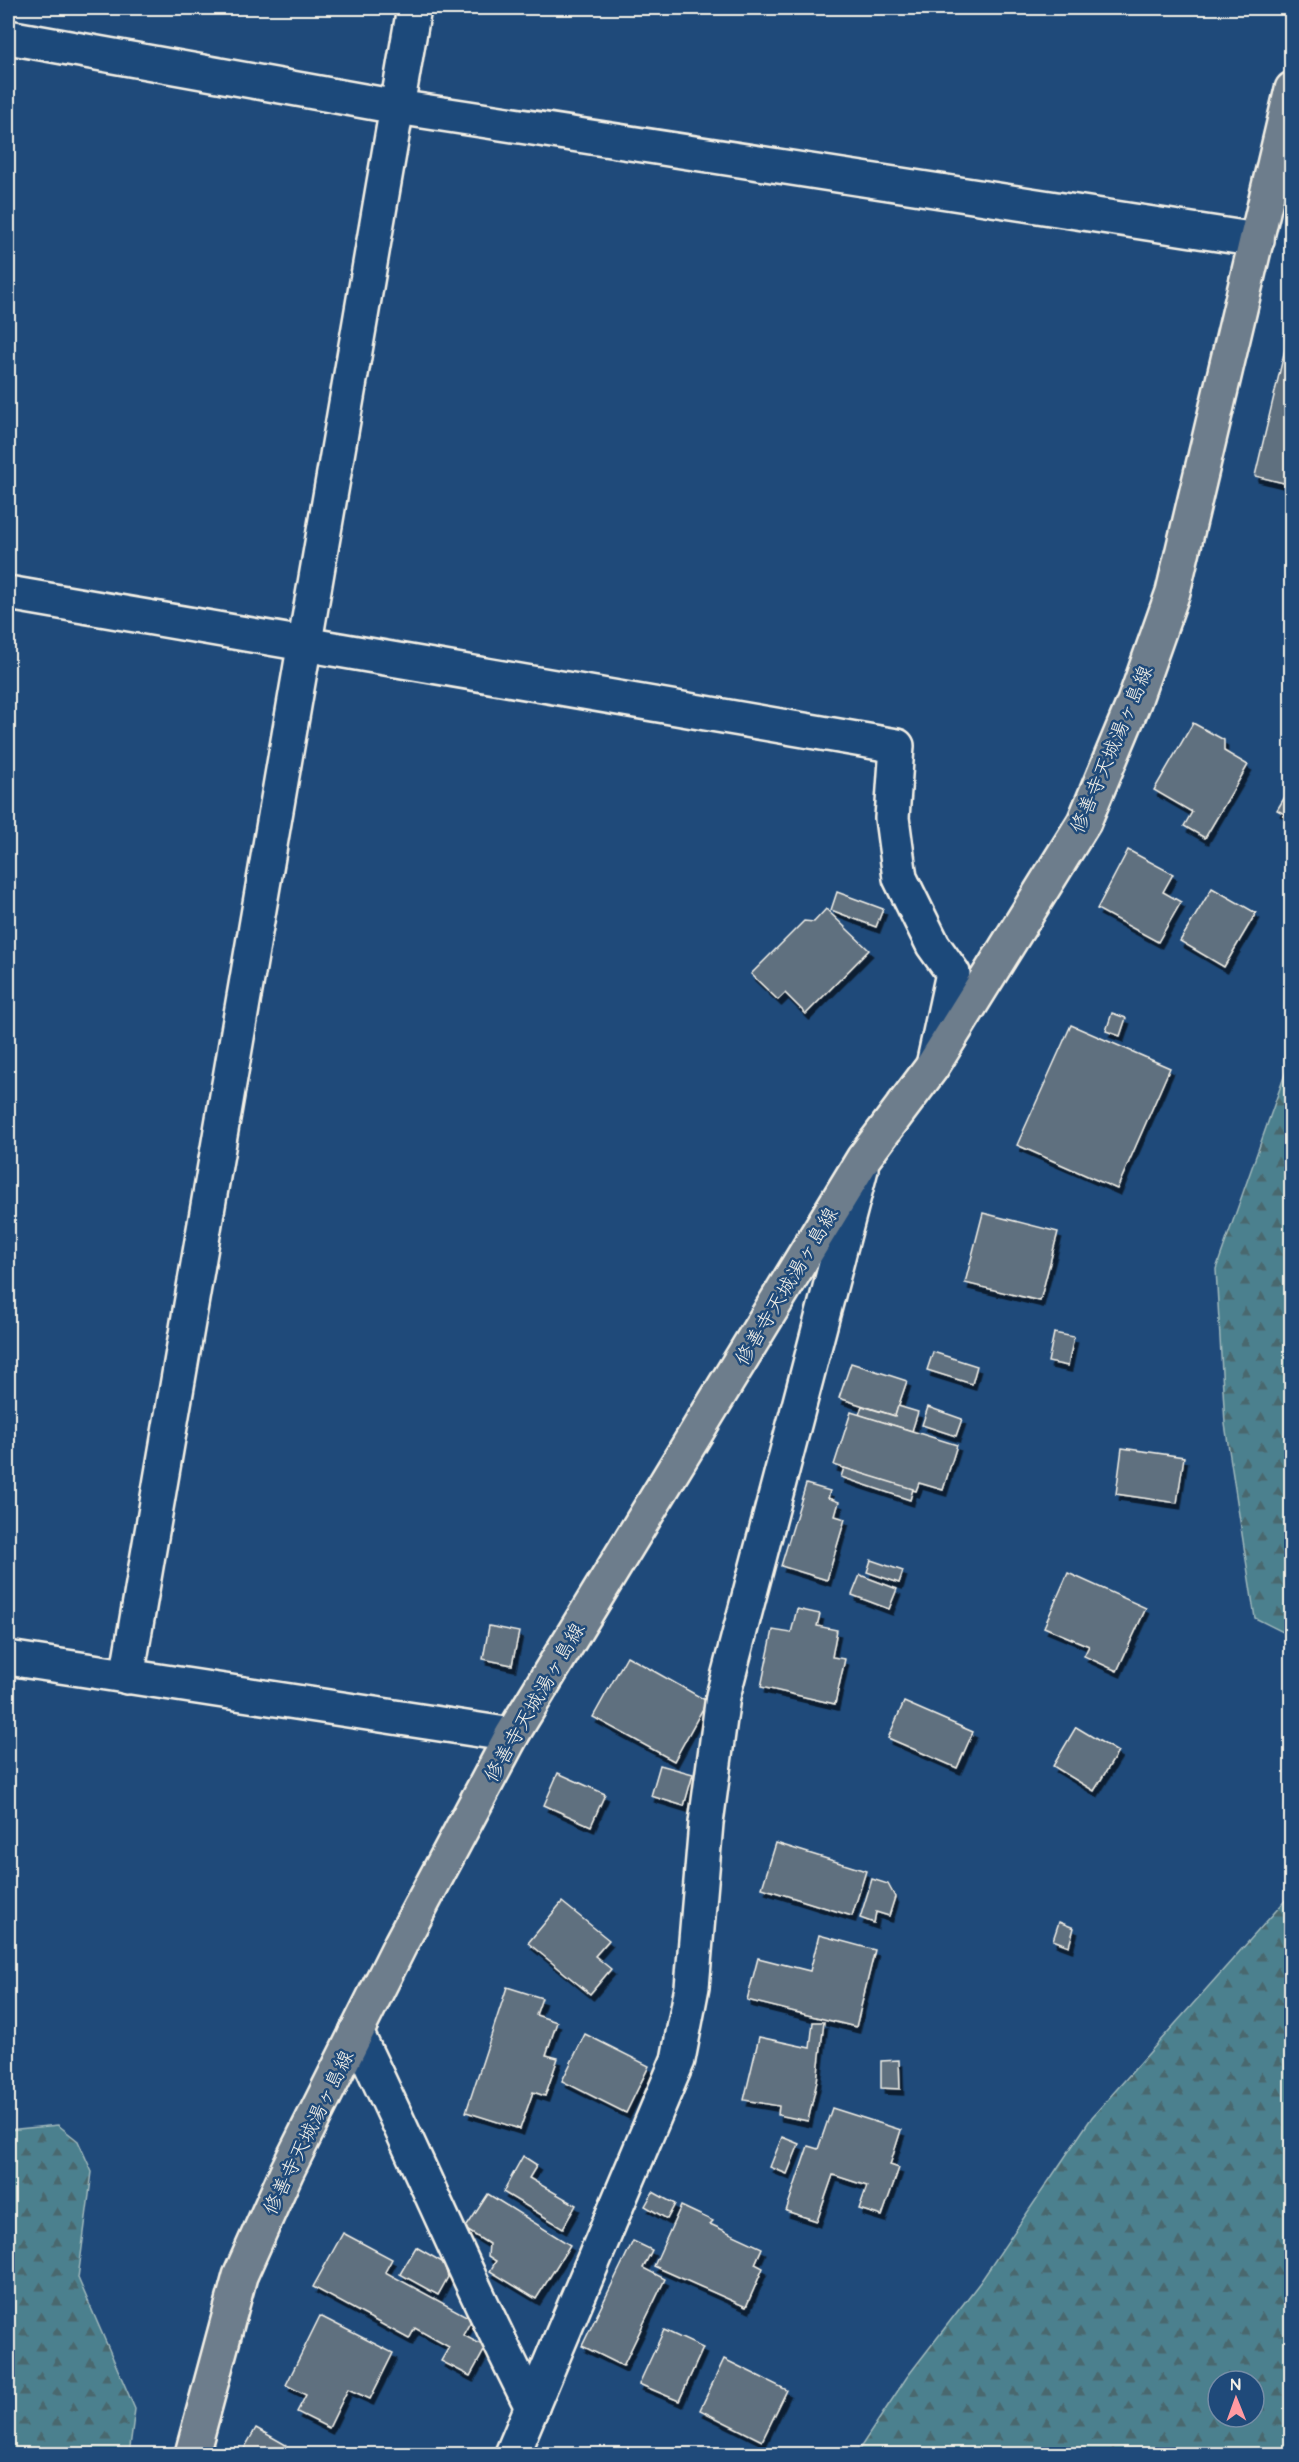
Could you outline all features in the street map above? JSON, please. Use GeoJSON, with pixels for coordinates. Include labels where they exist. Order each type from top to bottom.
{"type":"FeatureCollection","features":[{"type":"Feature","properties":{"kind":"main road","name":"修善寺天城湯ヶ島線"},"geometry":{"type":"LineString","coordinates":[[192,2454],[240,2276],[287,2171],[356,2032],[512,1735],[863,1159],[933,1066],[1084,822],[1134,702],[1173,592],[1292,89]]}},
{"type":"Feature","properties":{"kind":"street"},"geometry":{"type":"LineString","coordinates":[[127,1677],[414,8]]}},
{"type":"Feature","properties":{"kind":"street"},"geometry":{"type":"LineString","coordinates":[[8,37],[397,107],[1257,240]]}},
{"type":"Feature","properties":{"kind":"street"},"geometry":{"type":"LineString","coordinates":[[8,593],[897,746],[892,818],[900,878],[933,945],[953,973],[933,1066]]}},
{"type":"Feature","properties":{"kind":"street"},"geometry":{"type":"LineString","coordinates":[[512,2454],[678,2060],[692,1987],[706,1823],[723,1696],[863,1159]]}},
{"type":"Feature","properties":{"kind":"street"},"geometry":{"type":"LineString","coordinates":[[8,1658],[512,1735]]}},
{"type":"Feature","properties":{"kind":"street"},"geometry":{"type":"LineString","coordinates":[[356,2032],[393,2108],[486,2317],[532,2407]]}},
{"type":"Feature","properties":{"kind":"green space"},"geometry":{"type":"Polygon","coordinates":[[[1291,1057],[1292,1636],[1255,1618],[1225,1424],[1216,1269],[1291,1057]]]}},
{"type":"Feature","properties":{"kind":"green space"},"geometry":{"type":"Polygon","coordinates":[[[1291,1894],[1291,2454],[856,2454],[907,2377],[981,2281],[1092,2117],[1291,1894]]]}},
{"type":"Feature","properties":{"kind":"green space"},"geometry":{"type":"Polygon","coordinates":[[[58,2125],[78,2141],[92,2172],[78,2278],[135,2409],[129,2454],[8,2454],[8,2130],[58,2125]]]}},
{"type":"Feature","properties":{"kind":"building"},"geometry":{"type":"Polygon","coordinates":[[[1292,324],[1292,485],[1255,476],[1292,324]]]}},
{"type":"Feature","properties":{"kind":"building"},"geometry":{"type":"Polygon","coordinates":[[[1193,723],[1224,740],[1224,751],[1248,765],[1205,838],[1184,826],[1192,812],[1154,790],[1193,723]]]}},
{"type":"Feature","properties":{"kind":"building"},"geometry":{"type":"Polygon","coordinates":[[[1292,785],[1292,818],[1277,810],[1292,785]]]}},
{"type":"Feature","properties":{"kind":"building"},"geometry":{"type":"Polygon","coordinates":[[[1128,850],[1173,874],[1163,892],[1181,902],[1158,942],[1097,909],[1128,850]]]}},
{"type":"Feature","properties":{"kind":"building"},"geometry":{"type":"Polygon","coordinates":[[[1212,888],[1256,913],[1224,967],[1180,941],[1212,888]]]}},
{"type":"Feature","properties":{"kind":"building"},"geometry":{"type":"Polygon","coordinates":[[[837,892],[883,909],[876,927],[831,910],[837,892]]]}},
{"type":"Feature","properties":{"kind":"building"},"geometry":{"type":"Polygon","coordinates":[[[826,909],[869,950],[806,1014],[785,993],[778,1000],[751,974],[804,921],[814,922],[826,909]]]}},
{"type":"Feature","properties":{"kind":"building"},"geometry":{"type":"Polygon","coordinates":[[[1112,1013],[1126,1018],[1120,1036],[1106,1031],[1112,1013]]]}},
{"type":"Feature","properties":{"kind":"building"},"geometry":{"type":"Polygon","coordinates":[[[1071,1025],[1170,1068],[1117,1189],[1017,1145],[1071,1025]]]}},
{"type":"Feature","properties":{"kind":"building"},"geometry":{"type":"Polygon","coordinates":[[[983,1213],[1058,1232],[1040,1301],[965,1283],[983,1213]]]}},
{"type":"Feature","properties":{"kind":"building"},"geometry":{"type":"Polygon","coordinates":[[[1054,1333],[1074,1337],[1068,1366],[1048,1362],[1054,1333]]]}},
{"type":"Feature","properties":{"kind":"building"},"geometry":{"type":"Polygon","coordinates":[[[933,1352],[977,1366],[972,1384],[927,1370],[933,1352]]]}},
{"type":"Feature","properties":{"kind":"building"},"geometry":{"type":"Polygon","coordinates":[[[851,1363],[907,1381],[895,1416],[839,1398],[851,1363]]]}},
{"type":"Feature","properties":{"kind":"building"},"geometry":{"type":"Polygon","coordinates":[[[862,1406],[895,1416],[898,1406],[918,1412],[912,1431],[859,1415],[862,1406]]]}},
{"type":"Feature","properties":{"kind":"building"},"geometry":{"type":"Polygon","coordinates":[[[928,1407],[962,1419],[956,1436],[922,1425],[928,1407]]]}},
{"type":"Feature","properties":{"kind":"building"},"geometry":{"type":"Polygon","coordinates":[[[851,1412],[957,1445],[943,1490],[919,1483],[916,1491],[834,1465],[851,1412]]]}},
{"type":"Feature","properties":{"kind":"building"},"geometry":{"type":"Polygon","coordinates":[[[1122,1448],[1184,1457],[1177,1503],[1116,1494],[1122,1448]]]}},
{"type":"Feature","properties":{"kind":"building"},"geometry":{"type":"Polygon","coordinates":[[[844,1468],[913,1489],[910,1500],[841,1477],[844,1468]]]}},
{"type":"Feature","properties":{"kind":"building"},"geometry":{"type":"Polygon","coordinates":[[[806,1484],[830,1491],[828,1498],[839,1502],[835,1516],[845,1519],[827,1580],[781,1566],[806,1484]]]}},
{"type":"Feature","properties":{"kind":"building"},"geometry":{"type":"Polygon","coordinates":[[[871,1560],[903,1571],[899,1583],[867,1572],[871,1560]]]}},
{"type":"Feature","properties":{"kind":"building"},"geometry":{"type":"Polygon","coordinates":[[[1068,1573],[1146,1608],[1117,1671],[1084,1656],[1089,1646],[1044,1627],[1068,1573]]]}},
{"type":"Feature","properties":{"kind":"building"},"geometry":{"type":"Polygon","coordinates":[[[860,1575],[897,1589],[889,1609],[852,1595],[860,1575]]]}},
{"type":"Feature","properties":{"kind":"building"},"geometry":{"type":"Polygon","coordinates":[[[797,1609],[820,1614],[817,1626],[837,1630],[832,1657],[845,1659],[835,1704],[761,1687],[773,1630],[791,1633],[797,1609]]]}},
{"type":"Feature","properties":{"kind":"building"},"geometry":{"type":"Polygon","coordinates":[[[489,1626],[519,1632],[512,1665],[483,1659],[489,1626]]]}},
{"type":"Feature","properties":{"kind":"building"},"geometry":{"type":"Polygon","coordinates":[[[627,1656],[707,1701],[674,1761],[593,1717],[627,1656]]]}},
{"type":"Feature","properties":{"kind":"building"},"geometry":{"type":"Polygon","coordinates":[[[904,1702],[973,1732],[957,1768],[888,1738],[904,1702]]]}},
{"type":"Feature","properties":{"kind":"building"},"geometry":{"type":"Polygon","coordinates":[[[1076,1727],[1118,1752],[1094,1791],[1053,1766],[1076,1727]]]}},
{"type":"Feature","properties":{"kind":"building"},"geometry":{"type":"Polygon","coordinates":[[[660,1765],[693,1774],[684,1806],[651,1796],[660,1765]]]}},
{"type":"Feature","properties":{"kind":"building"},"geometry":{"type":"Polygon","coordinates":[[[558,1773],[605,1794],[591,1826],[544,1805],[558,1773]]]}},
{"type":"Feature","properties":{"kind":"building"},"geometry":{"type":"Polygon","coordinates":[[[776,1843],[866,1871],[852,1916],[762,1888],[776,1843]]]}},
{"type":"Feature","properties":{"kind":"building"},"geometry":{"type":"Polygon","coordinates":[[[872,1879],[888,1884],[895,1897],[889,1916],[876,1912],[874,1923],[860,1918],[872,1879]]]}},
{"type":"Feature","properties":{"kind":"building"},"geometry":{"type":"Polygon","coordinates":[[[562,1902],[609,1940],[595,1956],[611,1969],[590,1994],[528,1943],[562,1902]]]}},
{"type":"Feature","properties":{"kind":"building"},"geometry":{"type":"Polygon","coordinates":[[[1059,1922],[1074,1928],[1069,1946],[1053,1940],[1059,1922]]]}},
{"type":"Feature","properties":{"kind":"building"},"geometry":{"type":"Polygon","coordinates":[[[819,1935],[875,1950],[856,2027],[747,2000],[758,1958],[810,1971],[819,1935]]]}},
{"type":"Feature","properties":{"kind":"building"},"geometry":{"type":"Polygon","coordinates":[[[507,1987],[542,1998],[536,2015],[557,2022],[546,2055],[558,2058],[545,2096],[533,2092],[520,2129],[466,2112],[507,1987]]]}},
{"type":"Feature","properties":{"kind":"building"},"geometry":{"type":"Polygon","coordinates":[[[813,2022],[824,2022],[817,2081],[808,2121],[778,2115],[779,2106],[744,2100],[759,2037],[810,2048],[813,2022]]]}},
{"type":"Feature","properties":{"kind":"building"},"geometry":{"type":"Polygon","coordinates":[[[585,2034],[649,2066],[626,2113],[562,2081],[585,2034]]]}},
{"type":"Feature","properties":{"kind":"building"},"geometry":{"type":"Polygon","coordinates":[[[899,2060],[900,2089],[881,2088],[881,2061],[899,2060]]]}},
{"type":"Feature","properties":{"kind":"building"},"geometry":{"type":"Polygon","coordinates":[[[832,2108],[901,2130],[890,2165],[899,2168],[882,2216],[859,2209],[867,2186],[833,2175],[817,2221],[786,2211],[808,2146],[818,2149],[832,2108]]]}},
{"type":"Feature","properties":{"kind":"building"},"geometry":{"type":"Polygon","coordinates":[[[782,2137],[799,2144],[787,2174],[770,2167],[782,2137]]]}},
{"type":"Feature","properties":{"kind":"building"},"geometry":{"type":"Polygon","coordinates":[[[523,2156],[537,2165],[529,2178],[576,2205],[563,2228],[503,2192],[523,2156]]]}},
{"type":"Feature","properties":{"kind":"building"},"geometry":{"type":"Polygon","coordinates":[[[653,2192],[675,2204],[667,2219],[645,2206],[653,2192]]]}},
{"type":"Feature","properties":{"kind":"building"},"geometry":{"type":"Polygon","coordinates":[[[488,2194],[570,2245],[536,2299],[490,2271],[496,2261],[488,2256],[489,2244],[465,2229],[488,2194]]]}},
{"type":"Feature","properties":{"kind":"building"},"geometry":{"type":"Polygon","coordinates":[[[681,2206],[713,2221],[710,2224],[762,2248],[755,2264],[763,2268],[746,2307],[654,2266],[681,2206]]]}},
{"type":"Feature","properties":{"kind":"building"},"geometry":{"type":"Polygon","coordinates":[[[343,2233],[392,2259],[385,2272],[472,2319],[463,2335],[486,2347],[470,2376],[441,2361],[449,2347],[415,2328],[409,2339],[313,2287],[343,2233]]]}},
{"type":"Feature","properties":{"kind":"building"},"geometry":{"type":"Polygon","coordinates":[[[633,2241],[652,2250],[643,2268],[665,2279],[623,2366],[582,2346],[633,2241]]]}},
{"type":"Feature","properties":{"kind":"building"},"geometry":{"type":"Polygon","coordinates":[[[416,2247],[444,2263],[448,2277],[438,2295],[400,2274],[416,2247]]]}},
{"type":"Feature","properties":{"kind":"building"},"geometry":{"type":"Polygon","coordinates":[[[320,2316],[393,2353],[370,2399],[348,2389],[329,2428],[297,2412],[306,2395],[286,2385],[320,2316]]]}},
{"type":"Feature","properties":{"kind":"building"},"geometry":{"type":"Polygon","coordinates":[[[664,2330],[703,2348],[679,2401],[639,2384],[664,2330]]]}},
{"type":"Feature","properties":{"kind":"building"},"geometry":{"type":"Polygon","coordinates":[[[724,2359],[787,2390],[762,2441],[700,2410],[724,2359]]]}},
{"type":"Feature","properties":{"kind":"building"},"geometry":{"type":"Polygon","coordinates":[[[256,2428],[286,2445],[280,2454],[241,2454],[256,2428]]]}}]}
